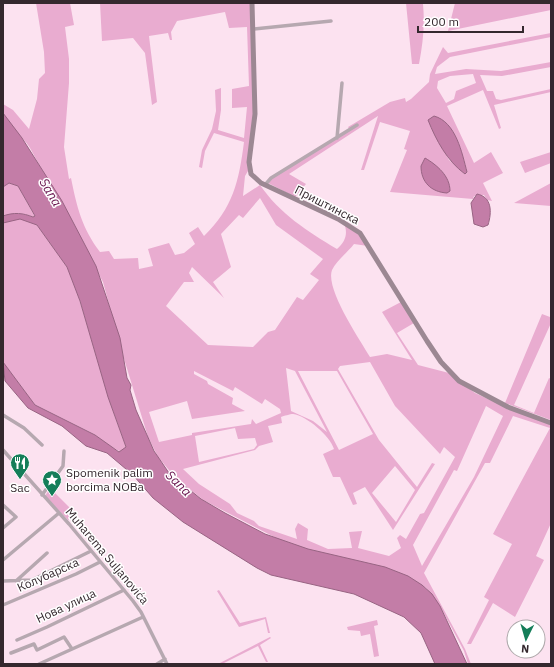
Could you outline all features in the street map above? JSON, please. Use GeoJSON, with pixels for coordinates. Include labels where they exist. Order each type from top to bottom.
{"type":"FeatureCollection","features":[{"type":"Feature","properties":{"kind":"street","name":"Приштинска"},"geometry":{"type":"LineString","coordinates":[[252,3],[254,30],[255,114],[249,169],[253,177],[265,185],[338,219],[360,233],[427,341],[450,373],[470,388],[508,407],[551,423]]}},
{"type":"Feature","properties":{"kind":"street"},"geometry":{"type":"LineString","coordinates":[[254,30],[331,21]]}},
{"type":"Feature","properties":{"kind":"street"},"geometry":{"type":"LineString","coordinates":[[337,138],[342,83]]}},
{"type":"Feature","properties":{"kind":"street"},"geometry":{"type":"LineString","coordinates":[[265,185],[271,178],[357,125]]}},
{"type":"Feature","properties":{"kind":"street"},"geometry":{"type":"LineString","coordinates":[[3,415],[17,422],[42,446]]}},
{"type":"Feature","properties":{"kind":"street","name":"Muharema Suljanovića"},"geometry":{"type":"LineString","coordinates":[[3,450],[124,590],[143,617],[167,664]]}},
{"type":"Feature","properties":{"kind":"street"},"geometry":{"type":"LineString","coordinates":[[42,494],[63,466],[64,451]]}},
{"type":"Feature","properties":{"kind":"street"},"geometry":{"type":"LineString","coordinates":[[3,505],[16,518],[3,528]]}},
{"type":"Feature","properties":{"kind":"street"},"geometry":{"type":"LineString","coordinates":[[3,560],[59,513]]}},
{"type":"Feature","properties":{"kind":"street"},"geometry":{"type":"LineString","coordinates":[[3,581],[32,580],[91,551]]}},
{"type":"Feature","properties":{"kind":"street"},"geometry":{"type":"LineString","coordinates":[[16,581],[47,553]]}},
{"type":"Feature","properties":{"kind":"street","name":"Колубарска"},"geometry":{"type":"LineString","coordinates":[[3,605],[76,574],[100,562]]}},
{"type":"Feature","properties":{"kind":"street","name":"Нова улица"},"geometry":{"type":"LineString","coordinates":[[17,640],[124,590]]}},
{"type":"Feature","properties":{"kind":"street"},"geometry":{"type":"LineString","coordinates":[[39,664],[143,617]]}},
{"type":"Feature","properties":{"kind":"street"},"geometry":{"type":"LineString","coordinates":[[11,653],[34,644],[37,650],[64,637],[72,650]]}},
{"type":"Feature","properties":{"kind":"street"},"geometry":{"type":"LineString","coordinates":[[157,664],[165,659]]}},
{"type":"Feature","properties":{"kind":"shaded area"},"geometry":{"type":"Polygon","coordinates":[[[36,3],[70,3],[74,25],[65,27],[69,59],[69,83],[64,147],[69,179],[71,178],[78,208],[84,226],[100,252],[109,251],[114,259],[138,258],[139,269],[153,266],[148,249],[169,243],[175,255],[184,253],[195,244],[189,233],[198,227],[204,236],[222,215],[233,193],[240,169],[244,142],[214,133],[205,151],[202,168],[199,167],[202,150],[212,129],[216,111],[215,90],[221,88],[221,110],[218,130],[244,138],[247,107],[232,108],[232,89],[249,86],[247,27],[229,28],[225,12],[177,21],[171,32],[172,40],[170,40],[168,33],[149,36],[157,102],[152,105],[145,53],[133,38],[102,41],[100,3],[251,3],[254,106],[248,171],[245,176],[243,196],[260,185],[276,205],[285,213],[337,249],[342,243],[346,234],[344,223],[357,231],[368,246],[354,244],[334,267],[331,278],[338,301],[370,357],[387,354],[412,360],[382,312],[401,302],[414,323],[397,333],[418,365],[449,373],[475,393],[512,410],[551,423],[551,523],[536,556],[544,560],[515,617],[493,603],[471,644],[467,644],[489,600],[484,597],[512,544],[493,534],[550,428],[513,416],[490,463],[485,463],[424,573],[465,649],[471,664],[468,664],[464,651],[441,608],[426,588],[406,577],[381,567],[303,549],[280,540],[203,500],[174,476],[158,457],[148,437],[121,349],[103,282],[30,148],[9,125],[4,113],[3,104],[13,110],[29,129],[37,99],[39,79],[45,73],[44,52],[36,3]],[[260,198],[243,218],[239,215],[221,234],[231,267],[213,282],[224,298],[192,267],[189,273],[194,282],[184,282],[166,306],[208,345],[253,347],[268,332],[275,330],[297,297],[303,300],[319,280],[310,274],[323,259],[276,225],[260,198]],[[370,362],[340,366],[338,369],[379,440],[417,487],[432,463],[435,464],[393,530],[365,487],[353,493],[357,504],[353,505],[340,477],[333,477],[323,454],[334,449],[332,444],[317,427],[305,418],[293,414],[281,417],[282,423],[268,426],[273,442],[259,446],[255,450],[183,469],[199,484],[230,504],[237,513],[254,521],[259,526],[297,539],[295,529],[298,523],[308,529],[307,540],[328,549],[352,548],[349,532],[362,531],[358,548],[389,556],[401,548],[397,538],[400,535],[406,539],[420,514],[424,513],[455,457],[444,447],[440,454],[395,406],[370,362]],[[286,368],[291,411],[313,421],[327,432],[295,371],[286,368]],[[194,371],[194,374],[207,381],[208,384],[233,398],[232,404],[245,411],[192,419],[187,401],[149,412],[159,442],[192,435],[192,433],[251,424],[252,419],[256,424],[281,413],[280,409],[265,399],[262,404],[235,387],[233,391],[194,371]],[[298,371],[339,450],[373,434],[337,371],[298,371]],[[486,406],[457,471],[454,470],[413,545],[422,566],[474,477],[503,416],[486,406]],[[235,428],[195,436],[199,462],[254,449],[257,445],[255,438],[238,439],[235,428]],[[395,466],[372,493],[396,522],[415,490],[395,466]]]}},
{"type":"Feature","properties":{"kind":"shaded area"},"geometry":{"type":"Polygon","coordinates":[[[406,3],[426,3],[423,4],[424,19],[422,49],[419,64],[412,64],[406,3]]]}},
{"type":"Feature","properties":{"kind":"shaded area"},"geometry":{"type":"Polygon","coordinates":[[[455,3],[551,3],[551,10],[448,31],[455,3]]]}},
{"type":"Feature","properties":{"kind":"shaded area"},"geometry":{"type":"Polygon","coordinates":[[[551,33],[551,37],[450,57],[437,67],[435,74],[466,69],[501,71],[551,62],[551,67],[502,76],[480,75],[487,91],[493,91],[496,99],[501,100],[551,89],[551,92],[494,105],[501,128],[499,129],[483,90],[447,106],[474,163],[491,152],[503,173],[483,183],[492,201],[487,200],[484,195],[474,196],[473,199],[390,192],[407,150],[404,149],[410,131],[380,122],[364,170],[361,170],[378,116],[289,174],[306,184],[295,197],[268,183],[273,177],[350,130],[348,127],[390,102],[405,98],[406,102],[411,99],[429,82],[430,74],[443,47],[448,53],[551,33]],[[473,74],[450,76],[438,81],[437,88],[446,103],[454,99],[456,91],[476,83],[473,74]],[[428,120],[449,160],[465,174],[467,172],[428,120]]]}},
{"type":"Feature","properties":{"kind":"shaded area"},"geometry":{"type":"Polygon","coordinates":[[[551,152],[551,163],[525,173],[520,162],[551,152]]]}},
{"type":"Feature","properties":{"kind":"shaded area"},"geometry":{"type":"Polygon","coordinates":[[[9,183],[18,186],[35,217],[18,213],[3,216],[3,187],[9,183]]]}},
{"type":"Feature","properties":{"kind":"shaded area"},"geometry":{"type":"Polygon","coordinates":[[[551,183],[551,206],[514,203],[551,183]]]}},
{"type":"Feature","properties":{"kind":"shaded area"},"geometry":{"type":"Polygon","coordinates":[[[7,217],[31,220],[37,225],[67,267],[74,282],[115,417],[126,447],[121,452],[108,445],[95,435],[35,405],[3,362],[3,218],[7,217]]]}},
{"type":"Feature","properties":{"kind":"shaded area"},"geometry":{"type":"Polygon","coordinates":[[[542,314],[550,317],[551,314],[551,323],[514,405],[534,413],[549,378],[551,379],[551,420],[505,403],[542,314]]]}},
{"type":"Feature","properties":{"kind":"shaded area"},"geometry":{"type":"Polygon","coordinates":[[[50,488],[77,515],[68,520],[45,496],[50,488]]]}},
{"type":"Feature","properties":{"kind":"shaded area"},"geometry":{"type":"Polygon","coordinates":[[[219,590],[240,623],[266,617],[270,633],[268,633],[265,619],[239,627],[217,591],[219,590]]]}},
{"type":"Feature","properties":{"kind":"shaded area"},"geometry":{"type":"Polygon","coordinates":[[[377,620],[378,625],[374,626],[379,656],[374,657],[370,634],[361,636],[360,631],[348,630],[347,627],[377,620]]]}},
{"type":"Feature","properties":{"kind":"shaded area"},"geometry":{"type":"Polygon","coordinates":[[[270,637],[271,638],[260,645],[268,662],[266,662],[258,646],[222,664],[218,664],[270,637]]]}},
{"type":"Feature","properties":{"kind":"water","name":"Sana"},"geometry":{"type":"Polygon","coordinates":[[[3,113],[22,138],[62,201],[96,266],[120,338],[127,378],[131,385],[130,390],[136,410],[154,451],[169,473],[201,499],[265,534],[308,549],[385,567],[408,576],[432,594],[440,606],[467,664],[435,664],[421,633],[404,617],[354,594],[271,575],[257,568],[183,522],[153,498],[133,475],[107,453],[86,446],[62,426],[28,408],[5,381],[3,362],[35,405],[95,435],[119,452],[126,447],[108,397],[80,301],[67,267],[37,225],[20,219],[3,223],[3,216],[11,214],[35,216],[18,186],[9,183],[3,187],[3,113]]]}},
{"type":"Feature","properties":{"kind":"water"},"geometry":{"type":"Polygon","coordinates":[[[434,116],[442,119],[453,131],[463,156],[467,172],[465,174],[447,156],[438,142],[428,120],[434,116]]]}},
{"type":"Feature","properties":{"kind":"water"},"geometry":{"type":"Polygon","coordinates":[[[425,158],[442,172],[448,180],[450,191],[447,193],[436,191],[428,185],[421,172],[421,166],[425,158]]]}},
{"type":"Feature","properties":{"kind":"water"},"geometry":{"type":"Polygon","coordinates":[[[477,194],[486,198],[490,206],[488,225],[483,227],[474,224],[471,203],[477,194]]]}},
{"type":"Feature","properties":{"kind":"place","name":"Sac"},"geometry":{"type":"Point","coordinates":[20,480]}},
{"type":"Feature","properties":{"kind":"place","name":"Spomenik palim borcima NOBa"},"geometry":{"type":"Point","coordinates":[52,497]}}]}
